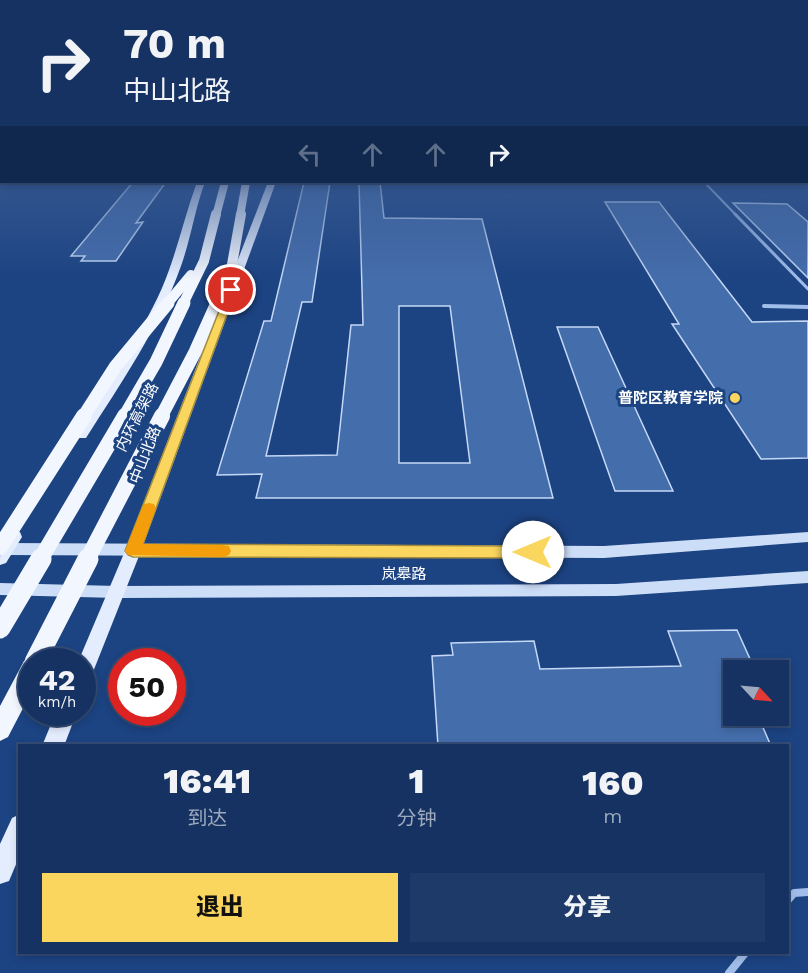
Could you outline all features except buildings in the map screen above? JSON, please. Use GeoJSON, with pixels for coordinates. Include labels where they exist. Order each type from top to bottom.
{"type":"FeatureCollection","features":[{"type":"Feature","properties":{"kind":"highway","name":"内环高架路"},"geometry":{"type":"LineString","coordinates":[[0,628],[156,362],[204,261],[223,190]]}},
{"type":"Feature","properties":{"kind":"highway","name":"内环高架路"},"geometry":{"type":"LineString","coordinates":[[42,648],[195,352],[227,280],[231,270],[245,190]]}},
{"type":"Feature","properties":{"kind":"highway"},"geometry":{"type":"LineString","coordinates":[[2,551],[115,368],[169,299],[204,261]]}},
{"type":"Feature","properties":{"kind":"highway"},"geometry":{"type":"LineString","coordinates":[[0,729],[18,695]]}},
{"type":"Feature","properties":{"kind":"main road"},"geometry":{"type":"LineString","coordinates":[[2,551],[135,352],[176,264],[198,190]]}},
{"type":"Feature","properties":{"kind":"main road","name":"中山北路"},"geometry":{"type":"LineString","coordinates":[[93,648],[133,551],[269,190]]}},
{"type":"Feature","properties":{"kind":"main road","name":"岚皋路"},"geometry":{"type":"LineString","coordinates":[[2,551],[604,552],[808,537]]}},
{"type":"Feature","properties":{"kind":"main road","name":"岚皋路"},"geometry":{"type":"LineString","coordinates":[[0,589],[117,592],[616,590],[808,577]]}},
{"type":"Feature","properties":{"kind":"main road"},"geometry":{"type":"LineString","coordinates":[[54,744],[61,726]]}},
{"type":"Feature","properties":{"kind":"main road"},"geometry":{"type":"LineString","coordinates":[[0,872],[18,831]]}},
{"type":"Feature","properties":{"kind":"lane"},"geometry":{"type":"LineString","coordinates":[[712,190],[808,289]]}},
{"type":"Feature","properties":{"kind":"lane"},"geometry":{"type":"LineString","coordinates":[[764,306],[808,307]]}},
{"type":"Feature","properties":{"kind":"lane"},"geometry":{"type":"LineString","coordinates":[[789,899],[794,893],[808,892]]}},
{"type":"Feature","properties":{"kind":"lane"},"geometry":{"type":"LineString","coordinates":[[729,973],[744,954]]}},
{"type":"Feature","properties":{"kind":"slow traffic"},"geometry":{"type":"LineString","coordinates":[[149,508],[133,551],[223,551]]}},
{"type":"Feature","properties":{"kind":"place","name":"普陀区教育学院"},"geometry":{"type":"Point","coordinates":[735,398]}},
{"type":"Feature","properties":{"kind":"route"},"geometry":{"type":"LineString","coordinates":[[231,290],[133,551],[533,552]]}}]}
